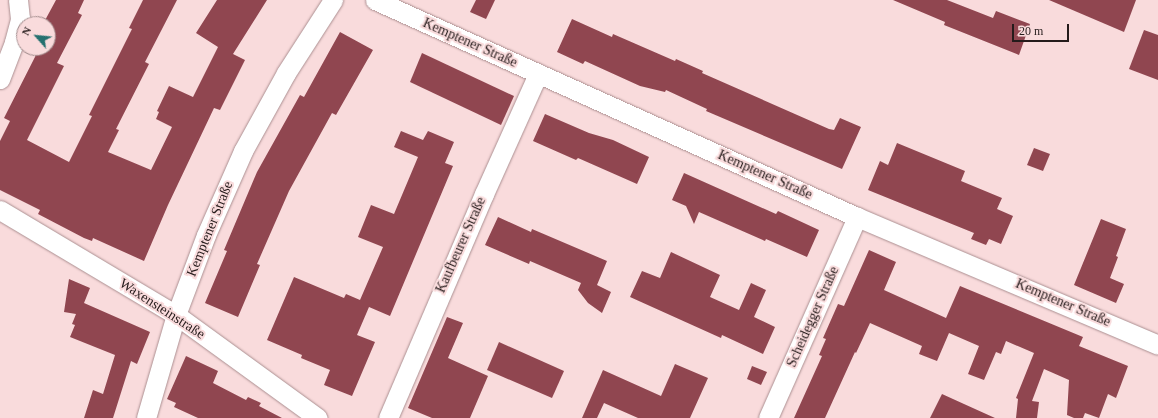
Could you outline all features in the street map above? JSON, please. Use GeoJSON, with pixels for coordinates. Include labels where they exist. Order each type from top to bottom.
{"type":"FeatureCollection","features":[{"type":"Feature","properties":{"kind":"street"},"geometry":{"type":"LineString","coordinates":[[0,79],[14,42],[20,19],[18,0]]}},
{"type":"Feature","properties":{"kind":"street","name":"Kemptener Straße"},"geometry":{"type":"LineString","coordinates":[[146,418],[176,315],[206,235],[243,151],[286,73],[333,0]]}},
{"type":"Feature","properties":{"kind":"street","name":"Kemptener Straße"},"geometry":{"type":"LineString","coordinates":[[375,0],[858,217],[1153,341],[1158,345]]}},
{"type":"Feature","properties":{"kind":"street","name":"Kaufbeurer Straße"},"geometry":{"type":"LineString","coordinates":[[388,418],[484,194],[538,74]]}},
{"type":"Feature","properties":{"kind":"street","name":"Waxensteinstraße"},"geometry":{"type":"LineString","coordinates":[[0,210],[176,315],[318,418]]}},
{"type":"Feature","properties":{"kind":"street","name":"Scheidegger Straße"},"geometry":{"type":"LineString","coordinates":[[768,418],[858,217]]}},
{"type":"Feature","properties":{"kind":"building"},"geometry":{"type":"Polygon","coordinates":[[[56,0],[84,0],[78,13],[82,15],[57,63],[64,66],[27,140],[69,162],[92,116],[89,115],[132,29],[129,28],[143,0],[177,0],[145,62],[149,64],[116,129],[119,130],[108,152],[151,170],[172,127],[156,119],[159,112],[157,111],[169,86],[193,97],[218,47],[196,33],[217,0],[267,0],[233,54],[245,60],[220,110],[214,108],[168,205],[144,261],[93,238],[92,241],[84,238],[38,214],[40,210],[0,190],[0,141],[10,121],[4,118],[35,56],[56,56],[56,16],[47,16],[56,0]]]}},
{"type":"Feature","properties":{"kind":"building"},"geometry":{"type":"Polygon","coordinates":[[[476,0],[495,0],[486,19],[470,12],[476,0]]]}},
{"type":"Feature","properties":{"kind":"building"},"geometry":{"type":"Polygon","coordinates":[[[893,0],[947,0],[993,18],[996,11],[1030,24],[1019,55],[944,25],[945,22],[893,0]]]}},
{"type":"Feature","properties":{"kind":"building"},"geometry":{"type":"Polygon","coordinates":[[[1049,0],[1136,0],[1124,32],[1049,0]]]}},
{"type":"Feature","properties":{"kind":"building"},"geometry":{"type":"Polygon","coordinates":[[[572,19],[612,37],[613,34],[675,61],[676,59],[703,71],[702,73],[829,129],[834,130],[840,118],[861,127],[842,169],[706,111],[707,109],[666,90],[665,92],[640,86],[585,61],[583,64],[557,52],[572,19]]]}},
{"type":"Feature","properties":{"kind":"building"},"geometry":{"type":"Polygon","coordinates":[[[1144,30],[1158,35],[1158,80],[1129,69],[1144,30]]]}},
{"type":"Feature","properties":{"kind":"building"},"geometry":{"type":"Polygon","coordinates":[[[340,32],[373,50],[336,115],[332,113],[289,191],[257,264],[260,265],[238,317],[205,303],[227,251],[224,250],[257,172],[300,95],[304,97],[340,32]]]}},
{"type":"Feature","properties":{"kind":"building"},"geometry":{"type":"Polygon","coordinates":[[[422,53],[514,96],[501,125],[410,82],[422,53]]]}},
{"type":"Feature","properties":{"kind":"building"},"geometry":{"type":"Polygon","coordinates":[[[545,114],[589,133],[613,140],[649,157],[637,184],[578,158],[576,160],[533,141],[545,114]]]}},
{"type":"Feature","properties":{"kind":"building"},"geometry":{"type":"Polygon","coordinates":[[[401,131],[423,140],[428,131],[454,142],[445,163],[453,166],[390,316],[369,307],[357,335],[375,342],[352,396],[324,385],[330,370],[301,358],[302,355],[267,340],[294,277],[344,298],[346,294],[360,300],[383,247],[358,237],[371,205],[394,214],[418,157],[394,147],[401,131]]]}},
{"type":"Feature","properties":{"kind":"building"},"geometry":{"type":"Polygon","coordinates":[[[897,143],[965,171],[961,181],[1002,198],[997,209],[1013,216],[1001,244],[989,239],[986,245],[971,239],[974,233],[868,190],[880,161],[888,165],[897,143]]]}},
{"type":"Feature","properties":{"kind":"building"},"geometry":{"type":"Polygon","coordinates":[[[1034,148],[1050,154],[1043,171],[1027,165],[1034,148]]]}},
{"type":"Feature","properties":{"kind":"building"},"geometry":{"type":"Polygon","coordinates":[[[684,173],[776,214],[778,211],[819,230],[807,257],[766,239],[765,241],[699,212],[694,224],[686,206],[672,200],[684,173]]]}},
{"type":"Feature","properties":{"kind":"building"},"geometry":{"type":"Polygon","coordinates":[[[498,217],[531,232],[532,229],[607,261],[597,285],[611,292],[602,313],[588,303],[578,290],[581,283],[530,261],[529,264],[485,245],[498,217]]]}},
{"type":"Feature","properties":{"kind":"building"},"geometry":{"type":"Polygon","coordinates":[[[1101,219],[1126,229],[1110,278],[1124,284],[1116,303],[1074,285],[1101,219]]]}},
{"type":"Feature","properties":{"kind":"building"},"geometry":{"type":"Polygon","coordinates":[[[869,250],[896,262],[884,290],[946,318],[960,286],[1083,337],[1079,346],[1128,366],[1116,398],[1108,394],[1099,418],[1085,413],[1083,418],[1074,418],[1067,415],[1069,380],[1044,369],[1032,401],[1039,402],[1037,418],[1016,418],[1018,399],[1016,398],[1034,353],[1006,341],[1001,354],[996,352],[984,380],[968,374],[979,346],[949,333],[937,361],[919,354],[922,346],[870,323],[825,418],[794,418],[822,356],[819,355],[826,339],[823,338],[838,304],[844,306],[869,250]]]}},
{"type":"Feature","properties":{"kind":"building"},"geometry":{"type":"Polygon","coordinates":[[[671,252],[720,275],[710,297],[739,310],[751,283],[766,290],[754,317],[775,327],[763,354],[722,335],[721,338],[630,297],[642,271],[660,278],[671,252]]]}},
{"type":"Feature","properties":{"kind":"building"},"geometry":{"type":"Polygon","coordinates":[[[69,279],[90,288],[84,303],[150,332],[137,364],[131,361],[113,418],[84,418],[93,390],[103,394],[115,355],[70,337],[75,325],[72,324],[76,314],[64,312],[69,279]]]}},
{"type":"Feature","properties":{"kind":"building"},"geometry":{"type":"Polygon","coordinates":[[[447,317],[463,323],[448,358],[488,376],[470,418],[432,418],[408,408],[447,317]]]}},
{"type":"Feature","properties":{"kind":"building"},"geometry":{"type":"Polygon","coordinates":[[[499,342],[564,371],[552,398],[487,370],[499,342]]]}},
{"type":"Feature","properties":{"kind":"building"},"geometry":{"type":"Polygon","coordinates":[[[186,356],[218,371],[213,383],[246,400],[248,397],[261,403],[259,406],[282,418],[198,418],[174,407],[176,403],[167,399],[186,356]]]}},
{"type":"Feature","properties":{"kind":"building"},"geometry":{"type":"Polygon","coordinates":[[[675,364],[708,378],[690,418],[638,418],[604,403],[597,418],[582,418],[603,370],[661,396],[675,364]]]}},
{"type":"Feature","properties":{"kind":"building"},"geometry":{"type":"Polygon","coordinates":[[[752,366],[767,372],[761,385],[747,379],[752,366]]]}},
{"type":"Feature","properties":{"kind":"building"},"geometry":{"type":"Polygon","coordinates":[[[942,394],[964,404],[995,418],[930,418],[942,394]]]}}]}
